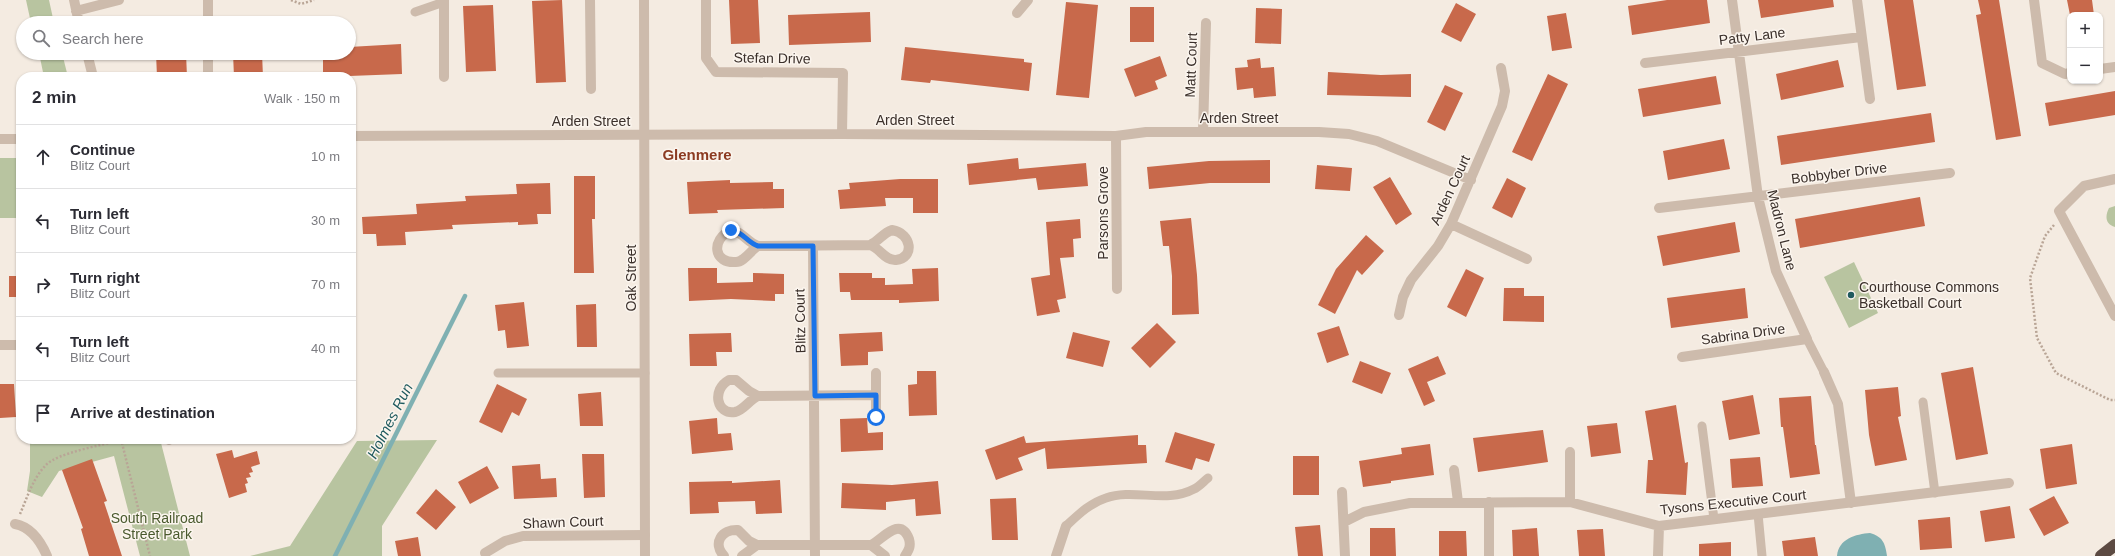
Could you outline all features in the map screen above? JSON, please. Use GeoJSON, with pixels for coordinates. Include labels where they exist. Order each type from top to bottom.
{"type":"FeatureCollection","features":[{"type":"Feature","properties":{"kind":"highway"},"geometry":{"type":"LineString","coordinates":[[2101,556],[2115,545]]}},
{"type":"Feature","properties":{"kind":"street"},"geometry":{"type":"LineString","coordinates":[[74,0],[77,16]]}},
{"type":"Feature","properties":{"kind":"street"},"geometry":{"type":"LineString","coordinates":[[76,11],[119,0]]}},
{"type":"Feature","properties":{"kind":"street"},"geometry":{"type":"LineString","coordinates":[[208,0],[208,16]]}},
{"type":"Feature","properties":{"kind":"street"},"geometry":{"type":"LineString","coordinates":[[590,0],[591,89]]}},
{"type":"Feature","properties":{"kind":"street","name":"Oak Street"},"geometry":{"type":"LineString","coordinates":[[644,0],[645,556]]}},
{"type":"Feature","properties":{"kind":"street","name":"Stefan Drive"},"geometry":{"type":"LineString","coordinates":[[706,0],[706,58],[716,72],[843,73],[842,134]]}},
{"type":"Feature","properties":{"kind":"street"},"geometry":{"type":"LineString","coordinates":[[1017,13],[1028,0]]}},
{"type":"Feature","properties":{"kind":"street","name":"Madron Lane"},"geometry":{"type":"LineString","coordinates":[[1732,0],[1758,197],[1776,271],[1807,339]]}},
{"type":"Feature","properties":{"kind":"street"},"geometry":{"type":"LineString","coordinates":[[1857,0],[1870,99]]}},
{"type":"Feature","properties":{"kind":"street"},"geometry":{"type":"LineString","coordinates":[[2034,0],[2042,64],[2067,74]]}},
{"type":"Feature","properties":{"kind":"street"},"geometry":{"type":"LineString","coordinates":[[444,1],[444,78]]}},
{"type":"Feature","properties":{"kind":"street","name":"Matt Court"},"geometry":{"type":"LineString","coordinates":[[1203,132],[1206,23]]}},
{"type":"Feature","properties":{"kind":"street","name":"Patty Lane"},"geometry":{"type":"LineString","coordinates":[[1645,63],[1861,37]]}},
{"type":"Feature","properties":{"kind":"street"},"geometry":{"type":"LineString","coordinates":[[89,60],[92,72]]}},
{"type":"Feature","properties":{"kind":"street"},"geometry":{"type":"LineString","coordinates":[[208,60],[208,72]]}},
{"type":"Feature","properties":{"kind":"street"},"geometry":{"type":"LineString","coordinates":[[2103,68],[2115,66]]}},
{"type":"Feature","properties":{"kind":"street","name":"Arden Court"},"geometry":{"type":"LineString","coordinates":[[1399,315],[1403,296],[1411,280],[1438,246],[1451,224],[1502,106],[1505,91],[1501,68]]}},
{"type":"Feature","properties":{"kind":"street","name":"Arden Street"},"geometry":{"type":"LineString","coordinates":[[356,136],[842,134],[1116,136],[1146,132],[1318,132],[1349,134],[1377,141],[1470,180]]}},
{"type":"Feature","properties":{"kind":"street","name":"Parsons Grove"},"geometry":{"type":"LineString","coordinates":[[1116,136],[1117,289]]}},
{"type":"Feature","properties":{"kind":"street"},"geometry":{"type":"LineString","coordinates":[[0,139],[16,139]]}},
{"type":"Feature","properties":{"kind":"street","name":"Bobbyber Drive"},"geometry":{"type":"LineString","coordinates":[[1659,208],[1950,173]]}},
{"type":"Feature","properties":{"kind":"street"},"geometry":{"type":"LineString","coordinates":[[2115,179],[2084,186],[2059,211],[2115,316]]}},
{"type":"Feature","properties":{"kind":"street"},"geometry":{"type":"LineString","coordinates":[[1451,224],[1527,259]]}},
{"type":"Feature","properties":{"kind":"street"},"geometry":{"type":"LineString","coordinates":[[758,246],[870,245]]}},
{"type":"Feature","properties":{"kind":"street","name":"Blitz Court"},"geometry":{"type":"LineString","coordinates":[[813,246],[815,556]]}},
{"type":"Feature","properties":{"kind":"street","name":"Sabrina Drive"},"geometry":{"type":"LineString","coordinates":[[1682,357],[1807,339]]}},
{"type":"Feature","properties":{"kind":"street"},"geometry":{"type":"LineString","coordinates":[[0,345],[16,345]]}},
{"type":"Feature","properties":{"kind":"street","name":"Madron Lane"},"geometry":{"type":"LineString","coordinates":[[1824,372],[1838,404],[1851,503]]}},
{"type":"Feature","properties":{"kind":"street"},"geometry":{"type":"LineString","coordinates":[[876,373],[876,417]]}},
{"type":"Feature","properties":{"kind":"street"},"geometry":{"type":"LineString","coordinates":[[758,396],[876,395]]}},
{"type":"Feature","properties":{"kind":"street"},"geometry":{"type":"LineString","coordinates":[[1570,452],[1570,502]]}},
{"type":"Feature","properties":{"kind":"street"},"geometry":{"type":"LineString","coordinates":[[1454,470],[1458,502]]}},
{"type":"Feature","properties":{"kind":"street","name":"Tysons Executive Court"},"geometry":{"type":"LineString","coordinates":[[1344,522],[1364,512],[1410,503],[1570,502],[1659,526],[2010,483]]}},
{"type":"Feature","properties":{"kind":"street"},"geometry":{"type":"LineString","coordinates":[[1342,492],[1345,556]]}},
{"type":"Feature","properties":{"kind":"street"},"geometry":{"type":"LineString","coordinates":[[1488,502],[1488,556]]}},
{"type":"Feature","properties":{"kind":"street"},"geometry":{"type":"LineString","coordinates":[[15,524],[22,525],[33,533],[43,545],[47,556]]}},
{"type":"Feature","properties":{"kind":"street"},"geometry":{"type":"LineString","coordinates":[[1056,556],[1066,526]]}},
{"type":"Feature","properties":{"kind":"street"},"geometry":{"type":"LineString","coordinates":[[1658,556],[1659,526]]}},
{"type":"Feature","properties":{"kind":"street"},"geometry":{"type":"LineString","coordinates":[[724,556],[719,546],[720,538],[730,530],[738,530],[748,541],[757,545],[871,545],[878,542],[886,533],[894,529],[900,530],[907,535],[910,543],[909,551],[905,556]]}},
{"type":"Feature","properties":{"kind":"street","name":"Shawn Court"},"geometry":{"type":"LineString","coordinates":[[485,553],[505,541],[523,536],[645,535]]}},
{"type":"Feature","properties":{"kind":"street"},"geometry":{"type":"LineString","coordinates":[[742,556],[757,545]]}},
{"type":"Feature","properties":{"kind":"street"},"geometry":{"type":"LineString","coordinates":[[871,545],[885,556]]}},
{"type":"Feature","properties":{"kind":"lane"},"geometry":{"type":"LineString","coordinates":[[415,12],[444,1]]}},
{"type":"Feature","properties":{"kind":"lane","name":"Madron Lane"},"geometry":{"type":"LineString","coordinates":[[1807,339],[1824,372]]}},
{"type":"Feature","properties":{"kind":"lane"},"geometry":{"type":"LineString","coordinates":[[498,373],[645,373]]}},
{"type":"Feature","properties":{"kind":"lane"},"geometry":{"type":"LineString","coordinates":[[1923,402],[1935,493]]}},
{"type":"Feature","properties":{"kind":"lane"},"geometry":{"type":"LineString","coordinates":[[1702,426],[1714,519]]}},
{"type":"Feature","properties":{"kind":"lane"},"geometry":{"type":"LineString","coordinates":[[1066,526],[1086,508],[1106,497],[1130,494],[1178,495],[1194,489],[1208,478]]}},
{"type":"Feature","properties":{"kind":"lane"},"geometry":{"type":"LineString","coordinates":[[1758,514],[1762,556]]}},
{"type":"Feature","properties":{"kind":"path"},"geometry":{"type":"LineString","coordinates":[[291,0],[301,4],[314,0]]}},
{"type":"Feature","properties":{"kind":"path"},"geometry":{"type":"LineString","coordinates":[[2062,215],[2045,236],[2030,278],[2038,338],[2056,373],[2110,400],[2115,400]]}},
{"type":"Feature","properties":{"kind":"path"},"geometry":{"type":"LineString","coordinates":[[15,524],[37,475],[46,464],[61,456],[106,444]]}},
{"type":"Feature","properties":{"kind":"path"},"geometry":{"type":"LineString","coordinates":[[122,444],[150,556]]}},
{"type":"Feature","properties":{"kind":"green space"},"geometry":{"type":"Polygon","coordinates":[[[26,0],[49,0],[52,16],[29,16],[26,0]]]}},
{"type":"Feature","properties":{"kind":"green space"},"geometry":{"type":"Polygon","coordinates":[[[40,60],[64,60],[67,72],[43,72],[40,60]]]}},
{"type":"Feature","properties":{"kind":"green space"},"geometry":{"type":"Polygon","coordinates":[[[0,158],[16,158],[16,218],[0,218],[0,158]]]}},
{"type":"Feature","properties":{"kind":"green space"},"geometry":{"type":"Polygon","coordinates":[[[2115,206],[2115,227],[2109,224],[2107,214],[2109,208],[2115,206]]]}},
{"type":"Feature","properties":{"kind":"green space","name":"Courthouse Commons Basketball Court"},"geometry":{"type":"Polygon","coordinates":[[[1854,262],[1878,313],[1849,328],[1824,277],[1854,262]]]}},
{"type":"Feature","properties":{"kind":"green space"},"geometry":{"type":"Polygon","coordinates":[[[437,440],[382,526],[382,556],[250,556],[290,546],[357,441],[437,440]]]}},
{"type":"Feature","properties":{"kind":"green space","name":"South Railroad Street Park"},"geometry":{"type":"Polygon","coordinates":[[[30,444],[161,444],[190,556],[140,556],[114,456],[59,471],[42,497],[27,491],[30,471],[30,444]]]}},
{"type":"Feature","properties":{"kind":"water"},"geometry":{"type":"Polygon","coordinates":[[[1870,533],[1878,536],[1883,541],[1887,556],[1837,556],[1841,545],[1849,538],[1870,533]]]}},
{"type":"Feature","properties":{"kind":"building"},"geometry":{"type":"Polygon","coordinates":[[[562,0],[566,82],[536,83],[532,1],[562,0]]]}},
{"type":"Feature","properties":{"kind":"building"},"geometry":{"type":"Polygon","coordinates":[[[729,0],[758,0],[760,43],[731,44],[729,0]]]}},
{"type":"Feature","properties":{"kind":"building"},"geometry":{"type":"Polygon","coordinates":[[[1667,0],[1707,0],[1710,23],[1632,35],[1628,6],[1667,0]]]}},
{"type":"Feature","properties":{"kind":"building"},"geometry":{"type":"Polygon","coordinates":[[[1758,0],[1833,0],[1834,7],[1761,18],[1758,0]]]}},
{"type":"Feature","properties":{"kind":"building"},"geometry":{"type":"Polygon","coordinates":[[[1884,0],[1913,0],[1926,86],[1897,90],[1884,0]]]}},
{"type":"Feature","properties":{"kind":"building"},"geometry":{"type":"Polygon","coordinates":[[[1978,0],[1999,0],[2021,136],[1996,140],[1976,15],[1981,14],[1978,0]]]}},
{"type":"Feature","properties":{"kind":"building"},"geometry":{"type":"Polygon","coordinates":[[[2067,0],[2092,0],[2094,12],[2069,12],[2067,0]]]}},
{"type":"Feature","properties":{"kind":"building"},"geometry":{"type":"Polygon","coordinates":[[[1066,2],[1098,5],[1089,98],[1056,95],[1066,2]]]}},
{"type":"Feature","properties":{"kind":"building"},"geometry":{"type":"Polygon","coordinates":[[[1456,3],[1476,14],[1461,42],[1441,32],[1456,3]]]}},
{"type":"Feature","properties":{"kind":"building"},"geometry":{"type":"Polygon","coordinates":[[[493,5],[496,71],[466,72],[463,6],[493,5]]]}},
{"type":"Feature","properties":{"kind":"building"},"geometry":{"type":"Polygon","coordinates":[[[1130,7],[1154,7],[1154,42],[1130,42],[1130,7]]]}},
{"type":"Feature","properties":{"kind":"building"},"geometry":{"type":"Polygon","coordinates":[[[1256,8],[1282,9],[1281,44],[1255,43],[1256,8]]]}},
{"type":"Feature","properties":{"kind":"building"},"geometry":{"type":"Polygon","coordinates":[[[870,12],[871,42],[789,45],[788,15],[870,12]]]}},
{"type":"Feature","properties":{"kind":"building"},"geometry":{"type":"Polygon","coordinates":[[[1566,13],[1572,48],[1552,51],[1547,16],[1566,13]]]}},
{"type":"Feature","properties":{"kind":"building"},"geometry":{"type":"Polygon","coordinates":[[[401,44],[402,74],[356,76],[356,72],[323,72],[323,60],[356,60],[356,47],[401,44]]]}},
{"type":"Feature","properties":{"kind":"building"},"geometry":{"type":"Polygon","coordinates":[[[905,47],[1024,59],[1024,62],[1032,63],[1029,91],[931,80],[930,83],[901,80],[905,47]]]}},
{"type":"Feature","properties":{"kind":"building"},"geometry":{"type":"Polygon","coordinates":[[[1160,56],[1167,76],[1155,81],[1158,89],[1135,97],[1124,69],[1160,56]]]}},
{"type":"Feature","properties":{"kind":"building"},"geometry":{"type":"Polygon","coordinates":[[[1260,58],[1261,68],[1274,67],[1276,96],[1254,98],[1253,88],[1237,90],[1235,68],[1248,67],[1247,60],[1260,58]]]}},
{"type":"Feature","properties":{"kind":"building"},"geometry":{"type":"Polygon","coordinates":[[[156,60],[186,60],[187,72],[157,72],[156,60]]]}},
{"type":"Feature","properties":{"kind":"building"},"geometry":{"type":"Polygon","coordinates":[[[233,60],[262,60],[263,72],[234,72],[233,60]]]}},
{"type":"Feature","properties":{"kind":"building"},"geometry":{"type":"Polygon","coordinates":[[[1838,60],[1844,87],[1781,100],[1776,74],[1838,60]]]}},
{"type":"Feature","properties":{"kind":"building"},"geometry":{"type":"Polygon","coordinates":[[[1328,72],[1381,75],[1411,74],[1411,97],[1327,95],[1328,72]]]}},
{"type":"Feature","properties":{"kind":"building"},"geometry":{"type":"Polygon","coordinates":[[[1548,74],[1568,84],[1532,161],[1512,152],[1548,74]]]}},
{"type":"Feature","properties":{"kind":"building"},"geometry":{"type":"Polygon","coordinates":[[[1716,76],[1721,104],[1643,117],[1638,89],[1716,76]]]}},
{"type":"Feature","properties":{"kind":"building"},"geometry":{"type":"Polygon","coordinates":[[[1445,85],[1463,93],[1445,131],[1427,122],[1445,85]]]}},
{"type":"Feature","properties":{"kind":"building"},"geometry":{"type":"Polygon","coordinates":[[[2115,91],[2115,115],[2049,126],[2045,103],[2115,91]]]}},
{"type":"Feature","properties":{"kind":"building"},"geometry":{"type":"Polygon","coordinates":[[[1931,113],[1935,142],[1781,165],[1777,136],[1931,113]]]}},
{"type":"Feature","properties":{"kind":"building"},"geometry":{"type":"Polygon","coordinates":[[[1724,139],[1730,169],[1668,180],[1663,151],[1724,139]]]}},
{"type":"Feature","properties":{"kind":"building"},"geometry":{"type":"Polygon","coordinates":[[[1018,158],[1019,169],[1086,163],[1088,186],[1038,190],[1036,178],[969,185],[967,164],[1018,158]]]}},
{"type":"Feature","properties":{"kind":"building"},"geometry":{"type":"Polygon","coordinates":[[[1270,160],[1270,183],[1210,183],[1149,189],[1147,167],[1209,161],[1270,160]]]}},
{"type":"Feature","properties":{"kind":"building"},"geometry":{"type":"Polygon","coordinates":[[[1317,165],[1352,168],[1350,191],[1315,189],[1317,165]]]}},
{"type":"Feature","properties":{"kind":"building"},"geometry":{"type":"Polygon","coordinates":[[[574,176],[595,176],[595,219],[592,219],[594,273],[574,273],[574,176]]]}},
{"type":"Feature","properties":{"kind":"building"},"geometry":{"type":"Polygon","coordinates":[[[1390,177],[1412,214],[1396,225],[1373,187],[1390,177]]]}},
{"type":"Feature","properties":{"kind":"building"},"geometry":{"type":"Polygon","coordinates":[[[1507,178],[1526,188],[1512,218],[1492,208],[1507,178]]]}},
{"type":"Feature","properties":{"kind":"building"},"geometry":{"type":"Polygon","coordinates":[[[900,179],[938,179],[938,213],[913,213],[913,198],[885,198],[886,206],[840,209],[838,190],[850,189],[849,183],[900,179]]]}},
{"type":"Feature","properties":{"kind":"building"},"geometry":{"type":"Polygon","coordinates":[[[730,180],[730,183],[773,182],[773,189],[784,189],[784,208],[717,210],[718,213],[689,214],[687,182],[730,180]]]}},
{"type":"Feature","properties":{"kind":"building"},"geometry":{"type":"Polygon","coordinates":[[[550,183],[551,214],[537,214],[538,224],[518,225],[518,222],[452,225],[453,229],[405,232],[406,245],[377,246],[376,234],[363,234],[362,217],[417,214],[416,204],[466,201],[465,196],[517,194],[516,184],[550,183]]]}},
{"type":"Feature","properties":{"kind":"building"},"geometry":{"type":"Polygon","coordinates":[[[1920,197],[1925,226],[1800,248],[1795,219],[1920,197]]]}},
{"type":"Feature","properties":{"kind":"building"},"geometry":{"type":"Polygon","coordinates":[[[1191,218],[1197,275],[1199,314],[1172,315],[1172,276],[1169,246],[1163,246],[1160,221],[1191,218]]]}},
{"type":"Feature","properties":{"kind":"building"},"geometry":{"type":"Polygon","coordinates":[[[1080,219],[1081,238],[1073,239],[1074,257],[1060,258],[1066,298],[1057,300],[1060,312],[1037,316],[1031,278],[1050,275],[1046,222],[1080,219]]]}},
{"type":"Feature","properties":{"kind":"building"},"geometry":{"type":"Polygon","coordinates":[[[1735,222],[1740,252],[1663,266],[1657,236],[1735,222]]]}},
{"type":"Feature","properties":{"kind":"building"},"geometry":{"type":"Polygon","coordinates":[[[1366,235],[1384,251],[1362,275],[1357,270],[1335,314],[1318,305],[1336,269],[1366,235]]]}},
{"type":"Feature","properties":{"kind":"building"},"geometry":{"type":"Polygon","coordinates":[[[688,268],[717,268],[717,283],[753,282],[753,273],[784,274],[784,294],[775,294],[775,301],[731,299],[689,301],[688,268]]]}},
{"type":"Feature","properties":{"kind":"building"},"geometry":{"type":"Polygon","coordinates":[[[938,268],[939,301],[899,303],[899,300],[851,300],[850,292],[840,292],[839,273],[872,273],[872,278],[885,278],[885,285],[913,284],[912,269],[938,268]]]}},
{"type":"Feature","properties":{"kind":"building"},"geometry":{"type":"Polygon","coordinates":[[[1466,269],[1484,278],[1466,317],[1447,307],[1466,269]]]}},
{"type":"Feature","properties":{"kind":"building"},"geometry":{"type":"Polygon","coordinates":[[[9,276],[16,276],[16,297],[9,297],[9,276]]]}},
{"type":"Feature","properties":{"kind":"building"},"geometry":{"type":"Polygon","coordinates":[[[1504,288],[1524,288],[1524,296],[1544,296],[1544,322],[1503,321],[1504,288]]]}},
{"type":"Feature","properties":{"kind":"building"},"geometry":{"type":"Polygon","coordinates":[[[1745,288],[1748,318],[1671,328],[1667,298],[1745,288]]]}},
{"type":"Feature","properties":{"kind":"building"},"geometry":{"type":"Polygon","coordinates":[[[524,302],[529,346],[507,348],[505,330],[498,331],[495,305],[524,302]]]}},
{"type":"Feature","properties":{"kind":"building"},"geometry":{"type":"Polygon","coordinates":[[[596,304],[597,347],[577,347],[576,305],[596,304]]]}},
{"type":"Feature","properties":{"kind":"building"},"geometry":{"type":"Polygon","coordinates":[[[1157,323],[1176,342],[1150,368],[1131,348],[1157,323]]]}},
{"type":"Feature","properties":{"kind":"building"},"geometry":{"type":"Polygon","coordinates":[[[1339,326],[1349,355],[1327,363],[1317,333],[1339,326]]]}},
{"type":"Feature","properties":{"kind":"building"},"geometry":{"type":"Polygon","coordinates":[[[882,332],[883,351],[868,352],[868,365],[841,366],[839,334],[882,332]]]}},
{"type":"Feature","properties":{"kind":"building"},"geometry":{"type":"Polygon","coordinates":[[[1073,332],[1110,341],[1103,367],[1066,358],[1073,332]]]}},
{"type":"Feature","properties":{"kind":"building"},"geometry":{"type":"Polygon","coordinates":[[[731,333],[732,352],[716,352],[717,366],[690,366],[689,334],[731,333]]]}},
{"type":"Feature","properties":{"kind":"building"},"geometry":{"type":"Polygon","coordinates":[[[1438,356],[1446,374],[1427,382],[1435,401],[1424,406],[1408,369],[1438,356]]]}},
{"type":"Feature","properties":{"kind":"building"},"geometry":{"type":"Polygon","coordinates":[[[1360,361],[1391,373],[1382,394],[1352,382],[1360,361]]]}},
{"type":"Feature","properties":{"kind":"building"},"geometry":{"type":"Polygon","coordinates":[[[1973,367],[1988,454],[1956,460],[1941,373],[1973,367]]]}},
{"type":"Feature","properties":{"kind":"building"},"geometry":{"type":"Polygon","coordinates":[[[917,371],[936,371],[937,415],[909,416],[908,385],[917,384],[917,371]]]}},
{"type":"Feature","properties":{"kind":"building"},"geometry":{"type":"Polygon","coordinates":[[[0,384],[14,384],[16,417],[0,418],[0,384]]]}},
{"type":"Feature","properties":{"kind":"building"},"geometry":{"type":"Polygon","coordinates":[[[497,384],[527,399],[519,416],[512,412],[502,433],[479,422],[497,384]]]}},
{"type":"Feature","properties":{"kind":"building"},"geometry":{"type":"Polygon","coordinates":[[[1898,387],[1901,416],[1898,417],[1907,460],[1875,466],[1869,435],[1865,390],[1898,387]]]}},
{"type":"Feature","properties":{"kind":"building"},"geometry":{"type":"Polygon","coordinates":[[[601,392],[603,426],[580,426],[578,394],[601,392]]]}},
{"type":"Feature","properties":{"kind":"building"},"geometry":{"type":"Polygon","coordinates":[[[1753,395],[1760,434],[1729,440],[1722,401],[1753,395]]]}},
{"type":"Feature","properties":{"kind":"building"},"geometry":{"type":"Polygon","coordinates":[[[1811,396],[1815,445],[1820,474],[1790,478],[1783,427],[1781,427],[1779,398],[1811,396]]]}},
{"type":"Feature","properties":{"kind":"building"},"geometry":{"type":"Polygon","coordinates":[[[1676,405],[1685,463],[1688,462],[1686,495],[1646,493],[1648,460],[1653,460],[1645,411],[1676,405]]]}},
{"type":"Feature","properties":{"kind":"building"},"geometry":{"type":"Polygon","coordinates":[[[717,418],[718,434],[731,433],[733,450],[692,454],[689,421],[717,418]]]}},
{"type":"Feature","properties":{"kind":"building"},"geometry":{"type":"Polygon","coordinates":[[[867,418],[868,433],[883,432],[883,450],[841,452],[840,419],[867,418]]]}},
{"type":"Feature","properties":{"kind":"building"},"geometry":{"type":"Polygon","coordinates":[[[1617,423],[1621,453],[1591,457],[1587,426],[1617,423]]]}},
{"type":"Feature","properties":{"kind":"building"},"geometry":{"type":"Polygon","coordinates":[[[1543,430],[1548,462],[1478,472],[1473,438],[1543,430]]]}},
{"type":"Feature","properties":{"kind":"building"},"geometry":{"type":"Polygon","coordinates":[[[1175,432],[1215,444],[1209,462],[1196,458],[1192,470],[1165,462],[1175,432]]]}},
{"type":"Feature","properties":{"kind":"building"},"geometry":{"type":"Polygon","coordinates":[[[1138,435],[1138,445],[1146,445],[1147,463],[1047,469],[1045,448],[1018,458],[1023,470],[996,480],[985,450],[1024,436],[1026,443],[1138,435]]]}},
{"type":"Feature","properties":{"kind":"building"},"geometry":{"type":"Polygon","coordinates":[[[1430,444],[1434,475],[1391,481],[1391,483],[1363,487],[1359,461],[1402,454],[1401,448],[1430,444]]]}},
{"type":"Feature","properties":{"kind":"building"},"geometry":{"type":"Polygon","coordinates":[[[2072,444],[2077,484],[2046,489],[2040,449],[2072,444]]]}},
{"type":"Feature","properties":{"kind":"building"},"geometry":{"type":"Polygon","coordinates":[[[232,450],[234,458],[257,451],[260,464],[251,467],[253,472],[249,473],[251,477],[246,478],[248,483],[245,484],[247,492],[229,498],[216,454],[232,450]]]}},
{"type":"Feature","properties":{"kind":"building"},"geometry":{"type":"Polygon","coordinates":[[[582,454],[604,454],[605,497],[584,498],[582,454]]]}},
{"type":"Feature","properties":{"kind":"building"},"geometry":{"type":"Polygon","coordinates":[[[1293,456],[1319,456],[1319,495],[1293,495],[1293,456]]]}},
{"type":"Feature","properties":{"kind":"building"},"geometry":{"type":"Polygon","coordinates":[[[1760,457],[1763,486],[1732,488],[1730,459],[1760,457]]]}},
{"type":"Feature","properties":{"kind":"building"},"geometry":{"type":"Polygon","coordinates":[[[92,459],[107,501],[104,502],[122,556],[89,556],[81,529],[83,528],[62,470],[92,459]]]}},
{"type":"Feature","properties":{"kind":"building"},"geometry":{"type":"Polygon","coordinates":[[[540,464],[541,479],[556,478],[557,497],[514,499],[512,466],[540,464]]]}},
{"type":"Feature","properties":{"kind":"building"},"geometry":{"type":"Polygon","coordinates":[[[487,466],[499,488],[470,504],[458,482],[487,466]]]}},
{"type":"Feature","properties":{"kind":"building"},"geometry":{"type":"Polygon","coordinates":[[[780,480],[782,513],[756,514],[755,501],[718,502],[719,513],[690,514],[689,482],[732,481],[732,483],[780,480]]]}},
{"type":"Feature","properties":{"kind":"building"},"geometry":{"type":"Polygon","coordinates":[[[938,481],[941,514],[916,516],[915,499],[886,502],[886,510],[841,508],[842,483],[892,485],[938,481]]]}},
{"type":"Feature","properties":{"kind":"building"},"geometry":{"type":"Polygon","coordinates":[[[436,489],[456,507],[436,530],[416,513],[436,489]]]}},
{"type":"Feature","properties":{"kind":"building"},"geometry":{"type":"Polygon","coordinates":[[[2054,496],[2069,523],[2044,536],[2029,509],[2054,496]]]}},
{"type":"Feature","properties":{"kind":"building"},"geometry":{"type":"Polygon","coordinates":[[[1016,498],[1018,540],[992,540],[990,499],[1016,498]]]}},
{"type":"Feature","properties":{"kind":"building"},"geometry":{"type":"Polygon","coordinates":[[[2010,506],[2015,538],[1985,542],[1980,511],[2010,506]]]}},
{"type":"Feature","properties":{"kind":"building"},"geometry":{"type":"Polygon","coordinates":[[[1950,517],[1952,548],[1920,550],[1918,520],[1950,517]]]}},
{"type":"Feature","properties":{"kind":"building"},"geometry":{"type":"Polygon","coordinates":[[[1320,525],[1323,556],[1298,556],[1295,527],[1320,525]]]}},
{"type":"Feature","properties":{"kind":"building"},"geometry":{"type":"Polygon","coordinates":[[[1370,528],[1395,528],[1396,556],[1370,556],[1370,528]]]}},
{"type":"Feature","properties":{"kind":"building"},"geometry":{"type":"Polygon","coordinates":[[[1537,528],[1539,556],[1513,556],[1512,530],[1537,528]]]}},
{"type":"Feature","properties":{"kind":"building"},"geometry":{"type":"Polygon","coordinates":[[[1603,529],[1605,556],[1579,556],[1577,530],[1603,529]]]}},
{"type":"Feature","properties":{"kind":"building"},"geometry":{"type":"Polygon","coordinates":[[[1439,531],[1466,531],[1467,556],[1439,556],[1439,531]]]}},
{"type":"Feature","properties":{"kind":"building"},"geometry":{"type":"Polygon","coordinates":[[[418,537],[421,556],[398,556],[395,541],[418,537]]]}},
{"type":"Feature","properties":{"kind":"building"},"geometry":{"type":"Polygon","coordinates":[[[1815,537],[1818,556],[1784,556],[1782,541],[1815,537]]]}},
{"type":"Feature","properties":{"kind":"building"},"geometry":{"type":"Polygon","coordinates":[[[1731,542],[1731,556],[1699,556],[1699,544],[1731,542]]]}},
{"type":"Feature","properties":{"kind":"waterway","name":"Holmes Run"},"geometry":{"type":"LineString","coordinates":[[335,556],[465,296]]}},
{"type":"Feature","properties":{"kind":"place","name":"Courthouse Commons Basketball Court"},"geometry":{"type":"Point","coordinates":[1851,295]}},
{"type":"Feature","properties":{"kind":"district","name":"Glenmere"},"geometry":{"type":"Point","coordinates":[697,155]}},
{"type":"Feature","properties":{"kind":"route"},"geometry":{"type":"LineString","coordinates":[[731,230],[736,231],[752,244],[758,246],[813,246],[815,396],[876,395],[876,417]]}}]}
